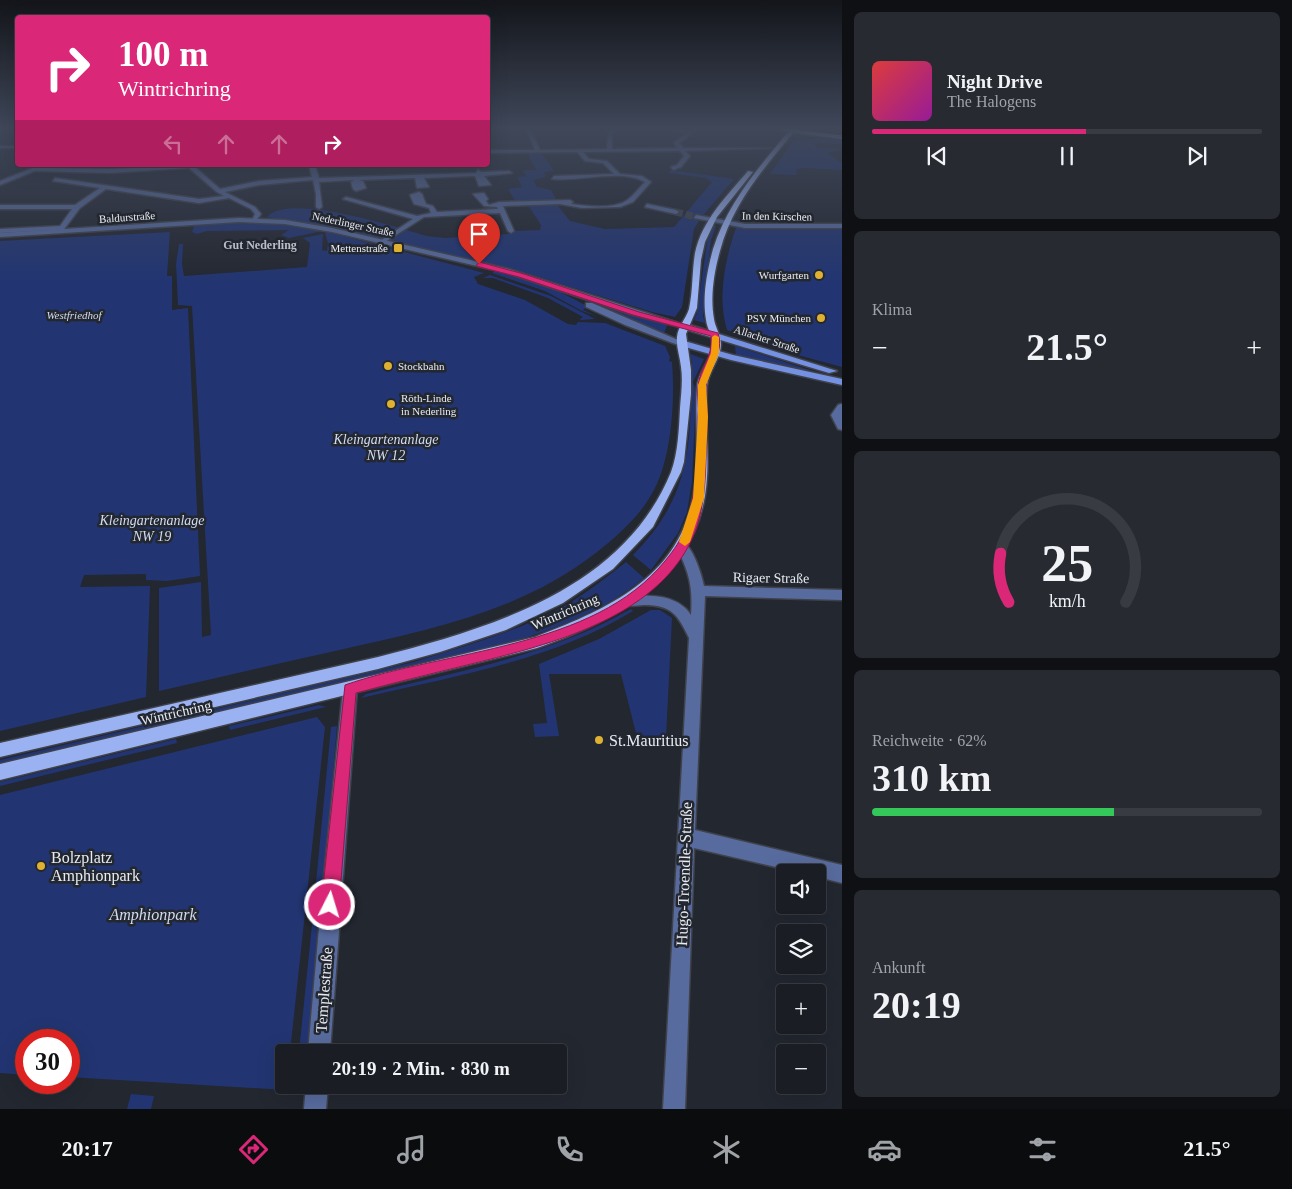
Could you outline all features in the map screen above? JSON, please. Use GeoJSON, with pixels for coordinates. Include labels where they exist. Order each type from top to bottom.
{"type":"FeatureCollection","features":[{"type":"Feature","properties":{"kind":"main road","name":"Wintrichring"},"geometry":{"type":"LineString","coordinates":[[0,750],[408,655],[516,621],[581,586],[624,552],[653,517],[669,491],[678,464],[684,416],[686,371],[681,343],[684,326],[692,312],[702,244],[712,220],[744,181]]}},
{"type":"Feature","properties":{"kind":"main road","name":"Wintrichring"},"geometry":{"type":"LineString","coordinates":[[0,772],[350,689],[536,642],[587,623],[628,601],[657,580],[683,547],[699,498],[703,417],[702,385],[715,353],[717,342],[710,321],[709,302],[715,256],[725,223],[756,181]]}},
{"type":"Feature","properties":{"kind":"main road","name":"Allacher Straße"},"geometry":{"type":"LineString","coordinates":[[684,326],[842,374]]}},
{"type":"Feature","properties":{"kind":"main road","name":"Nederlinger Straße"},"geometry":{"type":"LineString","coordinates":[[681,343],[715,353]]}},
{"type":"Feature","properties":{"kind":"main road","name":"Allacher Straße"},"geometry":{"type":"LineString","coordinates":[[715,353],[842,382]]}},
{"type":"Feature","properties":{"kind":"street"},"geometry":{"type":"LineString","coordinates":[[58,181],[104,189],[199,201],[228,197]]}},
{"type":"Feature","properties":{"kind":"street"},"geometry":{"type":"LineString","coordinates":[[208,181],[228,197],[253,208],[258,214],[255,220]]}},
{"type":"Feature","properties":{"kind":"street"},"geometry":{"type":"LineString","coordinates":[[220,191],[259,183],[291,181]]}},
{"type":"Feature","properties":{"kind":"street"},"geometry":{"type":"LineString","coordinates":[[316,181],[319,207]]}},
{"type":"Feature","properties":{"kind":"street"},"geometry":{"type":"LineString","coordinates":[[556,181],[560,186]]}},
{"type":"Feature","properties":{"kind":"street"},"geometry":{"type":"LineString","coordinates":[[611,181],[614,184]]}},
{"type":"Feature","properties":{"kind":"street"},"geometry":{"type":"LineString","coordinates":[[382,242],[418,218],[486,205],[501,208],[562,203],[567,206],[620,206],[628,203],[648,182],[646,181]]}},
{"type":"Feature","properties":{"kind":"street"},"geometry":{"type":"LineString","coordinates":[[61,229],[75,207],[92,194],[104,189]]}},
{"type":"Feature","properties":{"kind":"street"},"geometry":{"type":"LineString","coordinates":[[346,199],[418,218]]}},
{"type":"Feature","properties":{"kind":"street"},"geometry":{"type":"LineString","coordinates":[[628,203],[676,212]]}},
{"type":"Feature","properties":{"kind":"street"},"geometry":{"type":"LineString","coordinates":[[423,205],[431,207],[435,214]]}},
{"type":"Feature","properties":{"kind":"street"},"geometry":{"type":"LineString","coordinates":[[0,206],[75,207]]}},
{"type":"Feature","properties":{"kind":"street"},"geometry":{"type":"LineString","coordinates":[[501,208],[511,231]]}},
{"type":"Feature","properties":{"kind":"street","name":"In den Kirschen"},"geometry":{"type":"LineString","coordinates":[[696,216],[725,223],[749,226],[842,226]]}},
{"type":"Feature","properties":{"kind":"street","name":"Baldurstraße"},"geometry":{"type":"LineString","coordinates":[[0,231],[255,220]]}},
{"type":"Feature","properties":{"kind":"street","name":"Nederlinger Straße"},"geometry":{"type":"LineString","coordinates":[[255,220],[312,226],[534,279],[636,314],[684,326]]}},
{"type":"Feature","properties":{"kind":"street","name":"Baldurstraße"},"geometry":{"type":"LineString","coordinates":[[0,235],[61,229]]}},
{"type":"Feature","properties":{"kind":"street","name":"Nederlinger Straße"},"geometry":{"type":"LineString","coordinates":[[534,279],[610,316],[681,343]]}},
{"type":"Feature","properties":{"kind":"street"},"geometry":{"type":"LineString","coordinates":[[841,407],[836,415],[842,427]]}},
{"type":"Feature","properties":{"kind":"street","name":"Hugo-Troendle-Straße"},"geometry":{"type":"LineString","coordinates":[[674,1109],[699,591],[695,574],[683,547]]}},
{"type":"Feature","properties":{"kind":"street","name":"Rigaer Straße"},"geometry":{"type":"LineString","coordinates":[[699,591],[842,595]]}},
{"type":"Feature","properties":{"kind":"street","name":"Hugo-Troendle-Straße"},"geometry":{"type":"LineString","coordinates":[[628,601],[651,600],[676,606],[689,619],[697,640]]}},
{"type":"Feature","properties":{"kind":"street","name":"Templestraße"},"geometry":{"type":"LineString","coordinates":[[320,1044],[350,689]]}},
{"type":"Feature","properties":{"kind":"street"},"geometry":{"type":"LineString","coordinates":[[686,837],[842,874]]}},
{"type":"Feature","properties":{"kind":"street"},"geometry":{"type":"LineString","coordinates":[[315,1109],[316,1094]]}},
{"type":"Feature","properties":{"kind":"green space"},"geometry":{"type":"Polygon","coordinates":[[[519,181],[533,181],[537,187],[551,190],[557,201],[554,201],[570,221],[605,229],[674,227],[712,182],[710,181],[732,181],[704,214],[695,218],[699,221],[694,229],[682,307],[675,317],[652,312],[522,272],[323,226],[267,217],[279,210],[297,208],[320,210],[369,220],[427,236],[445,238],[540,230],[541,225],[528,205],[516,202],[508,189],[522,187],[519,181]]]}},
{"type":"Feature","properties":{"kind":"green space"},"geometry":{"type":"Polygon","coordinates":[[[243,221],[241,224],[278,224],[322,231],[289,238],[281,235],[289,230],[207,231],[197,234],[192,232],[194,226],[198,224],[243,221]]]}},
{"type":"Feature","properties":{"kind":"green space"},"geometry":{"type":"Polygon","coordinates":[[[713,226],[716,226],[711,240],[703,316],[705,323],[694,320],[697,313],[707,242],[713,226]]]}},
{"type":"Feature","properties":{"kind":"green space"},"geometry":{"type":"Polygon","coordinates":[[[842,227],[842,367],[794,354],[727,330],[723,305],[724,279],[736,228],[842,227]]]}},
{"type":"Feature","properties":{"kind":"green space","name":"Westfriedhof"},"geometry":{"type":"Polygon","coordinates":[[[170,232],[167,276],[172,276],[172,310],[188,308],[200,576],[167,581],[146,580],[146,574],[84,575],[80,587],[150,586],[146,697],[0,731],[0,241],[170,232]]]}},
{"type":"Feature","properties":{"kind":"green space","name":"Kleingartenanlage NW 12"},"geometry":{"type":"Polygon","coordinates":[[[328,232],[484,273],[474,277],[478,284],[525,300],[568,324],[576,325],[578,322],[605,323],[665,346],[670,357],[669,361],[672,362],[673,393],[669,443],[661,474],[644,506],[630,523],[606,545],[567,573],[537,590],[505,604],[472,616],[405,635],[159,691],[159,588],[201,582],[202,637],[211,635],[192,306],[178,305],[176,264],[179,244],[183,244],[182,264],[184,276],[307,267],[310,243],[303,238],[323,234],[322,250],[327,251],[328,243],[325,233],[328,232]]]}},
{"type":"Feature","properties":{"kind":"green space"},"geometry":{"type":"Polygon","coordinates":[[[495,271],[529,278],[587,306],[583,310],[597,316],[582,311],[545,291],[492,273],[495,271]]]}},
{"type":"Feature","properties":{"kind":"green space"},"geometry":{"type":"Polygon","coordinates":[[[490,275],[551,296],[595,319],[581,320],[583,317],[548,298],[493,278],[483,278],[490,275]]]}},
{"type":"Feature","properties":{"kind":"green space"},"geometry":{"type":"Polygon","coordinates":[[[591,300],[668,323],[664,333],[604,310],[588,301],[591,300]]]}},
{"type":"Feature","properties":{"kind":"green space"},"geometry":{"type":"Polygon","coordinates":[[[735,346],[816,372],[736,356],[735,346]]]}},
{"type":"Feature","properties":{"kind":"green space"},"geometry":{"type":"Polygon","coordinates":[[[690,354],[704,359],[693,382],[696,392],[692,481],[687,512],[678,533],[651,570],[633,555],[653,533],[678,489],[688,443],[692,363],[690,354]]]}},
{"type":"Feature","properties":{"kind":"green space"},"geometry":{"type":"Polygon","coordinates":[[[626,562],[644,578],[608,603],[550,630],[487,649],[0,764],[0,760],[414,662],[468,645],[505,633],[557,610],[584,594],[626,562]]]}},
{"type":"Feature","properties":{"kind":"green space"},"geometry":{"type":"Polygon","coordinates":[[[631,609],[633,611],[602,628],[569,643],[535,655],[466,674],[361,698],[366,694],[468,670],[535,651],[600,625],[631,609]]]}},
{"type":"Feature","properties":{"kind":"green space"},"geometry":{"type":"Polygon","coordinates":[[[651,610],[660,610],[672,618],[666,737],[637,737],[621,674],[549,674],[559,736],[535,737],[533,724],[547,723],[539,664],[599,639],[651,610]]]}},
{"type":"Feature","properties":{"kind":"green space"},"geometry":{"type":"Polygon","coordinates":[[[319,705],[326,707],[230,730],[229,726],[319,705]]]}},
{"type":"Feature","properties":{"kind":"green space","name":"Amphionpark"},"geometry":{"type":"Polygon","coordinates":[[[317,717],[325,727],[291,1044],[275,1044],[275,1089],[80,1078],[80,1029],[15,1029],[15,1074],[0,1073],[0,795],[317,717]]]}},
{"type":"Feature","properties":{"kind":"green space"},"geometry":{"type":"Polygon","coordinates":[[[337,726],[323,892],[315,893],[331,727],[337,726]]]}},
{"type":"Feature","properties":{"kind":"green space"},"geometry":{"type":"Polygon","coordinates":[[[176,739],[177,743],[0,786],[0,782],[176,739]]]}},
{"type":"Feature","properties":{"kind":"green space"},"geometry":{"type":"Polygon","coordinates":[[[314,905],[320,906],[309,1044],[300,1044],[314,905]]]}},
{"type":"Feature","properties":{"kind":"green space"},"geometry":{"type":"Polygon","coordinates":[[[131,1094],[154,1096],[151,1109],[127,1109],[131,1094]]]}},
{"type":"Feature","properties":{"kind":"tunnel"},"geometry":{"type":"LineString","coordinates":[[676,212],[696,217]]}},
{"type":"Feature","properties":{"kind":"slow traffic"},"geometry":{"type":"LineString","coordinates":[[685,542],[699,498],[703,417],[702,385],[703,378],[716,350],[717,342],[715,337]]}},
{"type":"Feature","properties":{"kind":"place","name":"Mettenstraße"},"geometry":{"type":"Point","coordinates":[398,248]}},
{"type":"Feature","properties":{"kind":"place","name":"Wurfgarten"},"geometry":{"type":"Point","coordinates":[819,275]}},
{"type":"Feature","properties":{"kind":"place","name":"PSV München"},"geometry":{"type":"Point","coordinates":[821,318]}},
{"type":"Feature","properties":{"kind":"place","name":"Stockbahn"},"geometry":{"type":"Point","coordinates":[388,366]}},
{"type":"Feature","properties":{"kind":"place","name":"Röth-Linde in Nederling"},"geometry":{"type":"Point","coordinates":[391,404]}},
{"type":"Feature","properties":{"kind":"place","name":"St.Mauritius"},"geometry":{"type":"Point","coordinates":[599,740]}},
{"type":"Feature","properties":{"kind":"place","name":"Bolzplatz Amphionpark"},"geometry":{"type":"Point","coordinates":[41,866]}},
{"type":"Feature","properties":{"kind":"district","name":"Gut Nederling"},"geometry":{"type":"Point","coordinates":[260,245]}},
{"type":"Feature","properties":{"kind":"route"},"geometry":{"type":"LineString","coordinates":[[330,905],[347,704],[350,689],[487,656],[536,642],[587,623],[628,601],[657,580],[683,547],[699,498],[703,417],[702,385],[703,378],[716,350],[715,334],[636,314],[521,275],[479,264]]}},
{"type":"Feature","properties":{"kind":"park label","name":"Kleingartenanlage NW 19"},"geometry":{"type":"Point","coordinates":[152,528]}}]}
